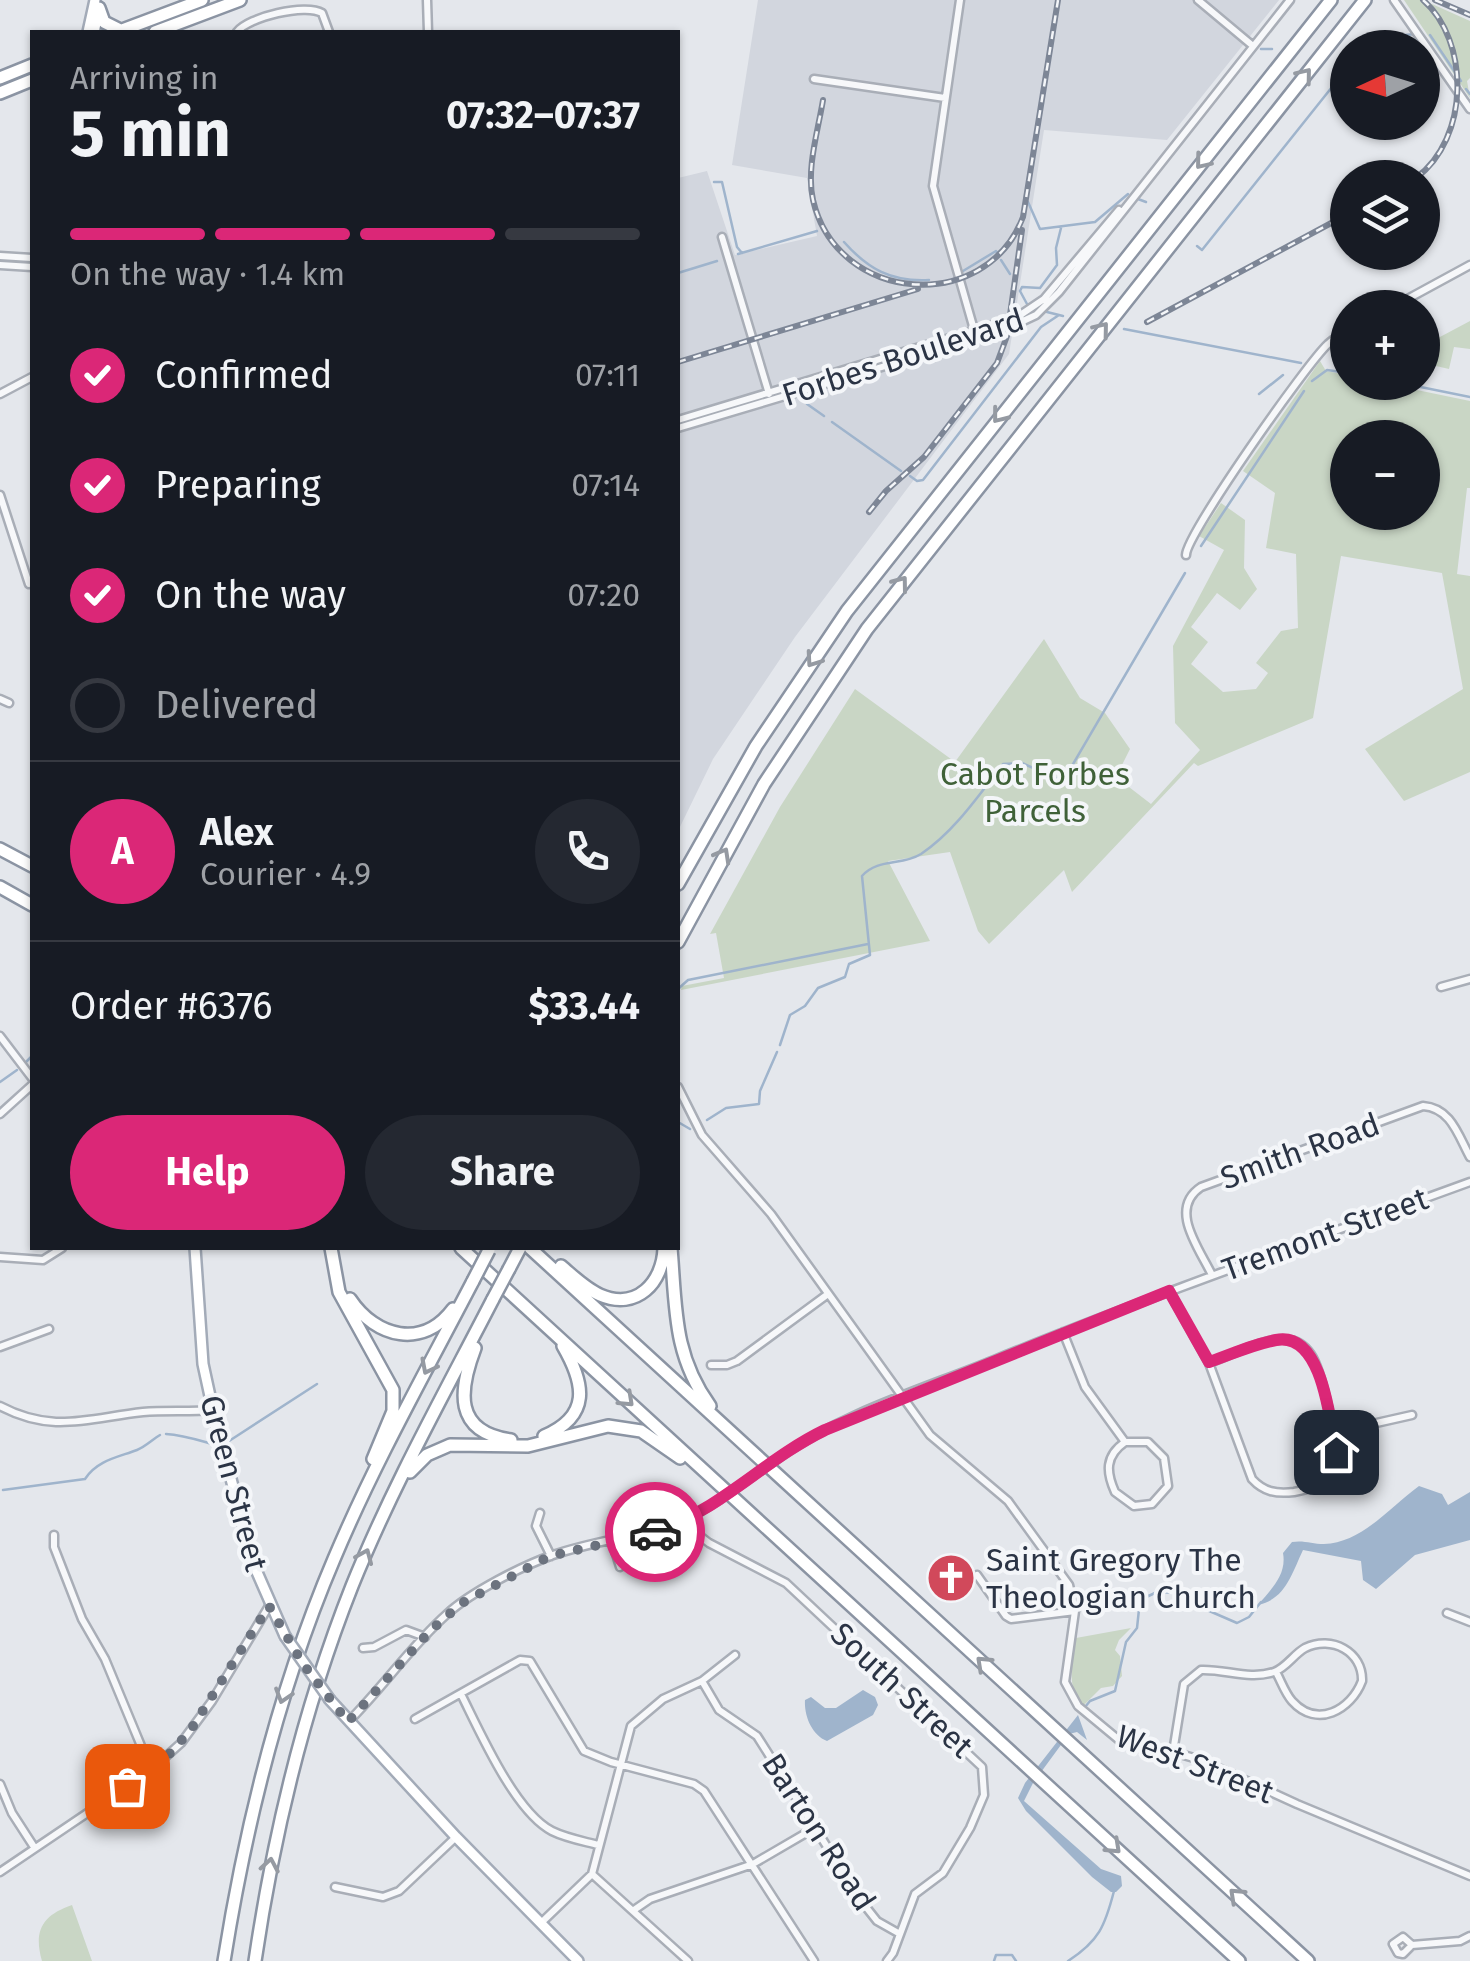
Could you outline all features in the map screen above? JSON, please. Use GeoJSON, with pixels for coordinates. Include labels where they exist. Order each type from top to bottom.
{"type":"FeatureCollection","features":[{"type":"Feature","properties":{"kind":"highway"},"geometry":{"type":"LineString","coordinates":[[125,30],[202,0]]}},
{"type":"Feature","properties":{"kind":"highway"},"geometry":{"type":"LineString","coordinates":[[160,30],[240,0]]}},
{"type":"Feature","properties":{"kind":"highway"},"geometry":{"type":"LineString","coordinates":[[680,880],[756,746],[847,611],[1331,0]]}},
{"type":"Feature","properties":{"kind":"highway"},"geometry":{"type":"LineString","coordinates":[[680,938],[764,784],[867,629],[1365,0]]}},
{"type":"Feature","properties":{"kind":"highway"},"geometry":{"type":"LineString","coordinates":[[98,3],[108,26],[116,30]]}},
{"type":"Feature","properties":{"kind":"highway"},"geometry":{"type":"LineString","coordinates":[[0,78],[30,66]]}},
{"type":"Feature","properties":{"kind":"highway"},"geometry":{"type":"LineString","coordinates":[[0,92],[30,81]]}},
{"type":"Feature","properties":{"kind":"highway"},"geometry":{"type":"LineString","coordinates":[[0,849],[30,865]]}},
{"type":"Feature","properties":{"kind":"highway"},"geometry":{"type":"LineString","coordinates":[[0,887],[30,904]]}},
{"type":"Feature","properties":{"kind":"highway"},"geometry":{"type":"LineString","coordinates":[[224,1961],[249,1823],[268,1748],[306,1629],[391,1418],[394,1398],[388,1378],[338,1289],[331,1250]]}},
{"type":"Feature","properties":{"kind":"highway"},"geometry":{"type":"LineString","coordinates":[[339,1250],[340,1276],[352,1303],[372,1323],[395,1334],[415,1335],[436,1327],[473,1281]]}},
{"type":"Feature","properties":{"kind":"highway"},"geometry":{"type":"LineString","coordinates":[[456,1250],[479,1264]]}},
{"type":"Feature","properties":{"kind":"highway"},"geometry":{"type":"LineString","coordinates":[[463,1250],[720,1494],[1239,1961]]}},
{"type":"Feature","properties":{"kind":"highway"},"geometry":{"type":"LineString","coordinates":[[341,1542],[488,1250]]}},
{"type":"Feature","properties":{"kind":"highway"},"geometry":{"type":"LineString","coordinates":[[532,1250],[1308,1961]]}},
{"type":"Feature","properties":{"kind":"highway"},"geometry":{"type":"LineString","coordinates":[[533,1250],[595,1292],[619,1299],[639,1295],[655,1283],[667,1250]]}},
{"type":"Feature","properties":{"kind":"highway"},"geometry":{"type":"LineString","coordinates":[[668,1250],[682,1352],[694,1381],[724,1426]]}},
{"type":"Feature","properties":{"kind":"highway"},"geometry":{"type":"LineString","coordinates":[[255,1961],[275,1838],[302,1732],[342,1614],[378,1528],[517,1252]]}},
{"type":"Feature","properties":{"kind":"highway"},"geometry":{"type":"LineString","coordinates":[[493,1299],[462,1390],[468,1414],[484,1432],[508,1440],[533,1439],[558,1430],[573,1416],[580,1401],[579,1382],[555,1334]]}},
{"type":"Feature","properties":{"kind":"highway"},"geometry":{"type":"LineString","coordinates":[[378,1528],[413,1467],[437,1449],[460,1444],[528,1446],[606,1426],[644,1433],[720,1494]]}},
{"type":"Feature","properties":{"kind":"main road"},"geometry":{"type":"LineString","coordinates":[[91,30],[98,3]]}},
{"type":"Feature","properties":{"kind":"main road","name":"Green Street"},"geometry":{"type":"LineString","coordinates":[[194,1250],[203,1364],[213,1410],[251,1557],[285,1636],[348,1722],[578,1961]]}},
{"type":"Feature","properties":{"kind":"street"},"geometry":{"type":"LineString","coordinates":[[960,0],[933,186],[976,335]]}},
{"type":"Feature","properties":{"kind":"street"},"geometry":{"type":"LineString","coordinates":[[1198,0],[1254,46]]}},
{"type":"Feature","properties":{"kind":"street","name":"Forbes Boulevard"},"geometry":{"type":"LineString","coordinates":[[680,419],[1029,320],[1048,305],[1290,0]]}},
{"type":"Feature","properties":{"kind":"street"},"geometry":{"type":"LineString","coordinates":[[1394,0],[1470,109]]}},
{"type":"Feature","properties":{"kind":"street"},"geometry":{"type":"LineString","coordinates":[[427,3],[428,30]]}},
{"type":"Feature","properties":{"kind":"street"},"geometry":{"type":"LineString","coordinates":[[239,30],[247,23],[306,8],[322,13],[329,30]]}},
{"type":"Feature","properties":{"kind":"street"},"geometry":{"type":"LineString","coordinates":[[814,79],[945,98]]}},
{"type":"Feature","properties":{"kind":"street"},"geometry":{"type":"LineString","coordinates":[[722,237],[770,396]]}},
{"type":"Feature","properties":{"kind":"street"},"geometry":{"type":"LineString","coordinates":[[0,256],[30,258]]}},
{"type":"Feature","properties":{"kind":"street"},"geometry":{"type":"LineString","coordinates":[[0,265],[30,267]]}},
{"type":"Feature","properties":{"kind":"street"},"geometry":{"type":"LineString","coordinates":[[1424,290],[1470,265]]}},
{"type":"Feature","properties":{"kind":"street"},"geometry":{"type":"LineString","coordinates":[[1186,555],[1186,548],[1210,508],[1307,369],[1330,342]]}},
{"type":"Feature","properties":{"kind":"street"},"geometry":{"type":"LineString","coordinates":[[0,394],[30,379]]}},
{"type":"Feature","properties":{"kind":"street","name":"Forbes Boulevard"},"geometry":{"type":"LineString","coordinates":[[680,427],[770,396]]}},
{"type":"Feature","properties":{"kind":"street"},"geometry":{"type":"LineString","coordinates":[[0,495],[29,584]]}},
{"type":"Feature","properties":{"kind":"street"},"geometry":{"type":"LineString","coordinates":[[0,699],[10,702]]}},
{"type":"Feature","properties":{"kind":"street"},"geometry":{"type":"LineString","coordinates":[[1441,986],[1470,980]]}},
{"type":"Feature","properties":{"kind":"street"},"geometry":{"type":"LineString","coordinates":[[0,1036],[30,1075]]}},
{"type":"Feature","properties":{"kind":"street"},"geometry":{"type":"LineString","coordinates":[[0,1114],[30,1087]]}},
{"type":"Feature","properties":{"kind":"street"},"geometry":{"type":"LineString","coordinates":[[680,1091],[702,1135],[770,1214],[901,1397],[940,1445],[1020,1515],[1070,1585],[1075,1611],[1011,1619],[977,1575]]}},
{"type":"Feature","properties":{"kind":"street","name":"Smith Road"},"geometry":{"type":"LineString","coordinates":[[1212,1275],[1185,1219],[1188,1200],[1201,1187],[1423,1106],[1448,1116],[1470,1157]]}},
{"type":"Feature","properties":{"kind":"street","name":"Tremont Street"},"geometry":{"type":"LineString","coordinates":[[348,1722],[425,1637],[462,1603],[550,1556],[689,1519],[720,1494],[810,1438],[901,1397],[1169,1291],[1470,1182]]}},
{"type":"Feature","properties":{"kind":"street"},"geometry":{"type":"LineString","coordinates":[[0,1257],[43,1260],[59,1250]]}},
{"type":"Feature","properties":{"kind":"street"},"geometry":{"type":"LineString","coordinates":[[1169,1291],[1209,1362],[1248,1472],[1261,1488],[1285,1493],[1322,1482],[1335,1460],[1332,1434],[1315,1362],[1300,1344],[1277,1339],[1209,1362]]}},
{"type":"Feature","properties":{"kind":"street"},"geometry":{"type":"LineString","coordinates":[[711,1365],[736,1361],[828,1294]]}},
{"type":"Feature","properties":{"kind":"street"},"geometry":{"type":"LineString","coordinates":[[0,1347],[49,1329]]}},
{"type":"Feature","properties":{"kind":"street"},"geometry":{"type":"LineString","coordinates":[[1062,1332],[1086,1390],[1124,1442]]}},
{"type":"Feature","properties":{"kind":"street"},"geometry":{"type":"LineString","coordinates":[[0,1406],[26,1420],[41,1422],[81,1422],[141,1412],[213,1410]]}},
{"type":"Feature","properties":{"kind":"street"},"geometry":{"type":"LineString","coordinates":[[1332,1434],[1412,1414]]}},
{"type":"Feature","properties":{"kind":"street"},"geometry":{"type":"LineString","coordinates":[[1124,1442],[1148,1442],[1164,1458],[1168,1486],[1148,1506],[1125,1503],[1112,1488],[1109,1460],[1124,1442]]}},
{"type":"Feature","properties":{"kind":"street"},"geometry":{"type":"LineString","coordinates":[[540,1513],[536,1526],[550,1556]]}},
{"type":"Feature","properties":{"kind":"street","name":"South Street"},"geometry":{"type":"LineString","coordinates":[[689,1519],[709,1543],[786,1583],[982,1767],[984,1796],[970,1828],[943,1873],[915,1894],[887,1961]]}},
{"type":"Feature","properties":{"kind":"street"},"geometry":{"type":"LineString","coordinates":[[54,1535],[54,1547],[82,1619],[105,1659],[151,1770]]}},
{"type":"Feature","properties":{"kind":"street"},"geometry":{"type":"LineString","coordinates":[[612,1540],[620,1567]]}},
{"type":"Feature","properties":{"kind":"street"},"geometry":{"type":"LineString","coordinates":[[0,1872],[151,1770],[190,1731],[269,1606]]}},
{"type":"Feature","properties":{"kind":"street","name":"West Street"},"geometry":{"type":"LineString","coordinates":[[1075,1611],[1065,1676],[1070,1695],[1088,1716],[1118,1740],[1201,1760],[1470,1876]]}},
{"type":"Feature","properties":{"kind":"street"},"geometry":{"type":"LineString","coordinates":[[1447,1613],[1470,1622]]}},
{"type":"Feature","properties":{"kind":"street"},"geometry":{"type":"LineString","coordinates":[[363,1648],[374,1647],[406,1630],[425,1637]]}},
{"type":"Feature","properties":{"kind":"street"},"geometry":{"type":"LineString","coordinates":[[1173,1752],[1184,1684],[1202,1670],[1242,1675],[1276,1672],[1309,1646],[1337,1646],[1349,1650],[1359,1660],[1362,1681],[1347,1706],[1318,1715],[1297,1706],[1276,1672]]}},
{"type":"Feature","properties":{"kind":"street"},"geometry":{"type":"LineString","coordinates":[[542,1922],[592,1874],[631,1726],[664,1700],[702,1682],[735,1656]]}},
{"type":"Feature","properties":{"kind":"street"},"geometry":{"type":"LineString","coordinates":[[415,1719],[526,1659],[579,1746],[620,1764],[694,1784],[719,1811],[814,1961]]}},
{"type":"Feature","properties":{"kind":"street","name":"Barton Road"},"geometry":{"type":"LineString","coordinates":[[702,1682],[719,1710],[756,1736],[813,1830],[877,1921],[900,1934]]}},
{"type":"Feature","properties":{"kind":"street"},"geometry":{"type":"LineString","coordinates":[[461,1694],[509,1785],[548,1830],[598,1845]]}},
{"type":"Feature","properties":{"kind":"street"},"geometry":{"type":"LineString","coordinates":[[0,1784],[12,1813],[34,1846]]}},
{"type":"Feature","properties":{"kind":"street"},"geometry":{"type":"LineString","coordinates":[[634,1910],[650,1899],[753,1864],[813,1830]]}},
{"type":"Feature","properties":{"kind":"street"},"geometry":{"type":"LineString","coordinates":[[335,1887],[383,1898],[399,1892],[456,1837]]}},
{"type":"Feature","properties":{"kind":"street"},"geometry":{"type":"LineString","coordinates":[[592,1874],[688,1961]]}},
{"type":"Feature","properties":{"kind":"street"},"geometry":{"type":"LineString","coordinates":[[1412,1945],[1453,1942],[1470,1936]]}},
{"type":"Feature","properties":{"kind":"shaded area"},"geometry":{"type":"Polygon","coordinates":[[[758,0],[1279,0],[1167,140],[1044,130],[1009,354],[795,637],[713,759],[680,827],[680,178],[707,171],[735,255],[817,236],[807,178],[732,165],[758,0]]]}},
{"type":"Feature","properties":{"kind":"green space"},"geometry":{"type":"Polygon","coordinates":[[[1404,0],[1423,0],[1470,21],[1470,98],[1440,53],[1440,30],[1424,30],[1404,0]]]}},
{"type":"Feature","properties":{"kind":"green space"},"geometry":{"type":"Polygon","coordinates":[[[1470,321],[1470,349],[1454,347],[1449,369],[1440,367],[1440,337],[1470,321]]]}},
{"type":"Feature","properties":{"kind":"green space","name":"Cabot Forbes Parcels"},"geometry":{"type":"Polygon","coordinates":[[[1320,361],[1330,372],[1330,400],[1440,400],[1440,395],[1470,401],[1470,488],[1457,574],[1470,576],[1470,772],[1404,801],[1365,749],[1463,689],[1442,573],[1341,556],[1313,718],[1198,766],[1194,763],[1072,892],[1064,870],[989,944],[978,931],[950,852],[888,861],[930,941],[681,990],[682,986],[724,978],[716,933],[710,934],[780,807],[855,689],[955,762],[1044,639],[1080,698],[1105,713],[1130,749],[1116,777],[1151,804],[1200,750],[1175,723],[1173,646],[1224,550],[1199,536],[1221,503],[1245,520],[1244,568],[1257,589],[1240,610],[1217,593],[1191,627],[1208,642],[1191,664],[1223,692],[1256,689],[1268,673],[1256,663],[1281,631],[1298,628],[1296,554],[1266,548],[1275,493],[1243,471],[1320,361]]]}},
{"type":"Feature","properties":{"kind":"green space"},"geometry":{"type":"Polygon","coordinates":[[[1131,1628],[1115,1650],[1120,1656],[1122,1676],[1113,1686],[1101,1688],[1083,1706],[1072,1682],[1076,1638],[1131,1628]]]}},
{"type":"Feature","properties":{"kind":"green space"},"geometry":{"type":"Polygon","coordinates":[[[72,1905],[92,1961],[42,1961],[39,1941],[43,1925],[72,1905]]]}},
{"type":"Feature","properties":{"kind":"water"},"geometry":{"type":"Polygon","coordinates":[[[1419,1486],[1442,1494],[1448,1505],[1470,1492],[1470,1540],[1415,1555],[1376,1589],[1363,1580],[1361,1561],[1303,1550],[1282,1591],[1258,1605],[1277,1581],[1283,1568],[1283,1553],[1292,1542],[1324,1544],[1351,1537],[1419,1486]]]}},
{"type":"Feature","properties":{"kind":"water"},"geometry":{"type":"Polygon","coordinates":[[[863,1690],[875,1697],[878,1705],[873,1715],[827,1741],[813,1730],[805,1700],[811,1697],[825,1708],[836,1708],[863,1690]]]}},
{"type":"Feature","properties":{"kind":"water"},"geometry":{"type":"Polygon","coordinates":[[[1078,1715],[1087,1740],[1077,1732],[1069,1734],[1024,1801],[1101,1869],[1121,1876],[1122,1886],[1116,1892],[1092,1877],[1026,1811],[1018,1798],[1025,1783],[1078,1715]]]}},
{"type":"Feature","properties":{"kind":"waterway"},"geometry":{"type":"LineString","coordinates":[[1261,49],[1272,49]]}},
{"type":"Feature","properties":{"kind":"waterway"},"geometry":{"type":"LineString","coordinates":[[1440,50],[1461,81]]}},
{"type":"Feature","properties":{"kind":"waterway"},"geometry":{"type":"LineString","coordinates":[[1466,89],[1470,94]]}},
{"type":"Feature","properties":{"kind":"waterway"},"geometry":{"type":"LineString","coordinates":[[1197,246],[1202,250],[1330,90]]}},
{"type":"Feature","properties":{"kind":"waterway"},"geometry":{"type":"LineString","coordinates":[[714,182],[722,182],[737,247],[742,253]]}},
{"type":"Feature","properties":{"kind":"waterway"},"geometry":{"type":"LineString","coordinates":[[1028,202],[1040,229],[1095,222],[1128,194]]}},
{"type":"Feature","properties":{"kind":"waterway"},"geometry":{"type":"LineString","coordinates":[[1138,199],[1146,202]]}},
{"type":"Feature","properties":{"kind":"waterway"},"geometry":{"type":"LineString","coordinates":[[1027,304],[1020,291],[1022,287],[1040,288],[1057,265],[1061,228]]}},
{"type":"Feature","properties":{"kind":"waterway"},"geometry":{"type":"LineString","coordinates":[[738,254],[817,231]]}},
{"type":"Feature","properties":{"kind":"waterway"},"geometry":{"type":"LineString","coordinates":[[844,242],[881,272],[903,279],[929,280]]}},
{"type":"Feature","properties":{"kind":"waterway"},"geometry":{"type":"LineString","coordinates":[[963,271],[996,251],[998,254]]}},
{"type":"Feature","properties":{"kind":"waterway"},"geometry":{"type":"LineString","coordinates":[[1001,260],[1010,274]]}},
{"type":"Feature","properties":{"kind":"waterway"},"geometry":{"type":"LineString","coordinates":[[680,272],[717,261]]}},
{"type":"Feature","properties":{"kind":"waterway"},"geometry":{"type":"LineString","coordinates":[[1047,312],[1063,316]]}},
{"type":"Feature","properties":{"kind":"waterway"},"geometry":{"type":"LineString","coordinates":[[910,476],[923,480],[1041,327],[1059,315]]}},
{"type":"Feature","properties":{"kind":"waterway"},"geometry":{"type":"LineString","coordinates":[[1124,329],[1301,363]]}},
{"type":"Feature","properties":{"kind":"waterway"},"geometry":{"type":"LineString","coordinates":[[1312,381],[1330,370]]}},
{"type":"Feature","properties":{"kind":"waterway"},"geometry":{"type":"LineString","coordinates":[[1259,394],[1283,375]]}},
{"type":"Feature","properties":{"kind":"waterway"},"geometry":{"type":"LineString","coordinates":[[1201,546],[1304,391]]}},
{"type":"Feature","properties":{"kind":"waterway"},"geometry":{"type":"LineString","coordinates":[[1440,391],[1470,397]]}},
{"type":"Feature","properties":{"kind":"waterway"},"geometry":{"type":"LineString","coordinates":[[807,404],[824,416]]}},
{"type":"Feature","properties":{"kind":"waterway"},"geometry":{"type":"LineString","coordinates":[[832,422],[901,471]]}},
{"type":"Feature","properties":{"kind":"waterway"},"geometry":{"type":"LineString","coordinates":[[780,1045],[790,1015],[805,1006],[818,988],[845,977],[849,964],[870,955],[862,876],[875,867],[914,858],[933,845],[1003,764],[1022,763],[1058,779],[1066,776],[1185,573]]}},
{"type":"Feature","properties":{"kind":"waterway"},"geometry":{"type":"LineString","coordinates":[[680,987],[688,980],[868,944]]}},
{"type":"Feature","properties":{"kind":"waterway"},"geometry":{"type":"LineString","coordinates":[[707,1120],[726,1108],[759,1104],[760,1091],[777,1052]]}},
{"type":"Feature","properties":{"kind":"waterway"},"geometry":{"type":"LineString","coordinates":[[24,1064],[30,1058]]}},
{"type":"Feature","properties":{"kind":"waterway"},"geometry":{"type":"LineString","coordinates":[[0,1082],[17,1070]]}},
{"type":"Feature","properties":{"kind":"waterway"},"geometry":{"type":"LineString","coordinates":[[680,1123],[690,1129]]}},
{"type":"Feature","properties":{"kind":"waterway"},"geometry":{"type":"LineString","coordinates":[[226,1443],[317,1384]]}},
{"type":"Feature","properties":{"kind":"waterway"},"geometry":{"type":"LineString","coordinates":[[166,1434],[216,1445]]}},
{"type":"Feature","properties":{"kind":"waterway"},"geometry":{"type":"LineString","coordinates":[[3,1490],[85,1479],[102,1463],[140,1449],[160,1435]]}},
{"type":"Feature","properties":{"kind":"waterway"},"geometry":{"type":"LineString","coordinates":[[1085,1707],[1115,1691],[1126,1642],[1137,1628],[1140,1600],[1157,1592],[1203,1594],[1211,1602],[1207,1610],[1237,1623],[1249,1617],[1261,1602]]}},
{"type":"Feature","properties":{"kind":"waterway"},"geometry":{"type":"LineString","coordinates":[[1068,1961],[1099,1932],[1114,1891]]}},
{"type":"Feature","properties":{"kind":"waterway"},"geometry":{"type":"LineString","coordinates":[[994,1961],[996,1955],[1012,1955],[1016,1961]]}},
{"type":"Feature","properties":{"kind":"railway"},"geometry":{"type":"LineString","coordinates":[[823,100],[811,188],[827,235],[851,260],[880,277],[913,284],[947,282],[978,270],[1004,249],[1023,217],[1058,0]]}},
{"type":"Feature","properties":{"kind":"railway"},"geometry":{"type":"LineString","coordinates":[[1423,0],[1449,39],[1456,64],[1454,115],[1435,160]]}},
{"type":"Feature","properties":{"kind":"railway"},"geometry":{"type":"LineString","coordinates":[[1435,0],[1470,15]]}},
{"type":"Feature","properties":{"kind":"railway"},"geometry":{"type":"LineString","coordinates":[[1147,322],[1330,224]]}},
{"type":"Feature","properties":{"kind":"railway"},"geometry":{"type":"LineString","coordinates":[[869,512],[924,457],[997,363],[1007,336],[1022,230]]}},
{"type":"Feature","properties":{"kind":"railway"},"geometry":{"type":"LineString","coordinates":[[680,361],[918,289]]}},
{"type":"Feature","properties":{"kind":"way so far"},"geometry":{"type":"LineString","coordinates":[[127,1786],[162,1762],[181,1743],[212,1701],[252,1628],[269,1606],[303,1664],[348,1722],[430,1631],[462,1603],[550,1556],[655,1532]]}},
{"type":"Feature","properties":{"kind":"place","name":"Saint Gregory The Theologian Church"},"geometry":{"type":"Point","coordinates":[951,1578]}},
{"type":"Feature","properties":{"kind":"route"},"geometry":{"type":"LineString","coordinates":[[655,1532],[700,1513],[825,1430],[1169,1291],[1209,1362],[1277,1339],[1293,1340],[1306,1349],[1315,1362],[1336,1452]]}}]}
